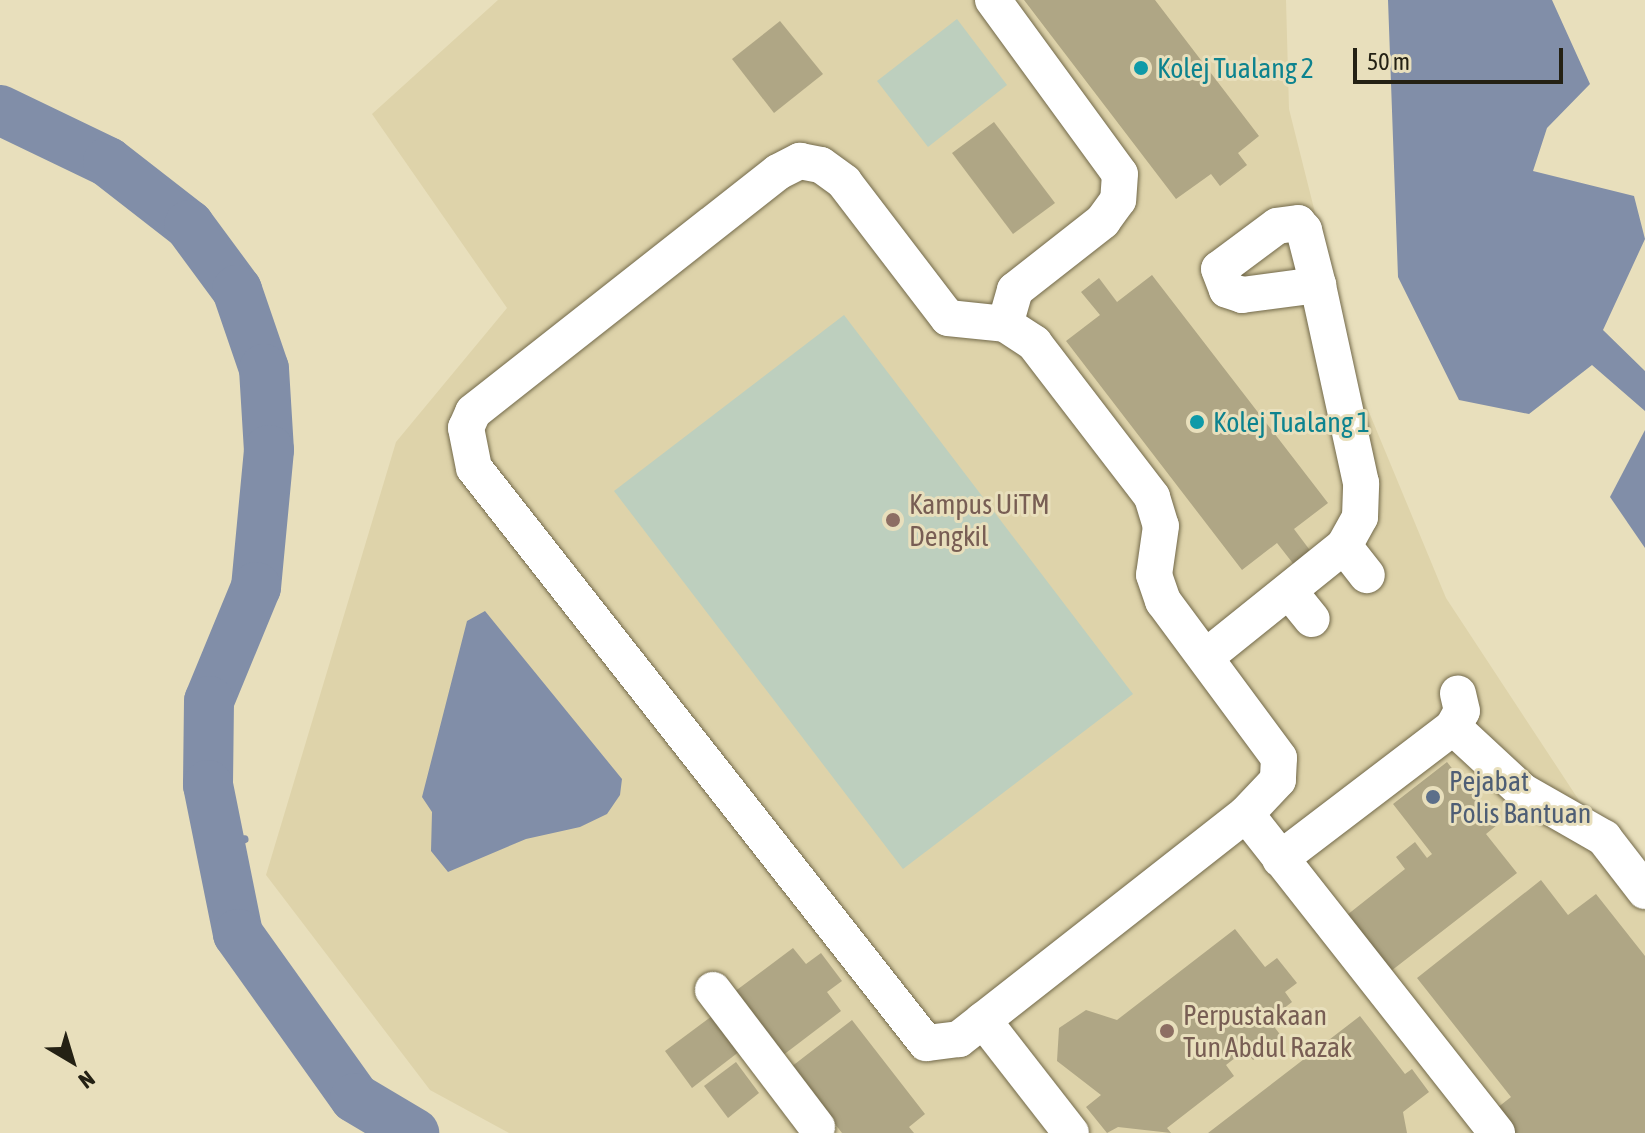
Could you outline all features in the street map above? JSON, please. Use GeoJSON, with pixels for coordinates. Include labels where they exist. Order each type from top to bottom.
{"type":"FeatureCollection","features":[{"type":"Feature","properties":{"kind":"lane"},"geometry":{"type":"LineString","coordinates":[[993,0],[1120,174],[1118,200],[1103,221],[1015,290],[1005,324]]}},
{"type":"Feature","properties":{"kind":"lane"},"geometry":{"type":"LineString","coordinates":[[800,161],[821,165],[844,182],[948,318],[1005,324],[1034,343],[1152,497],[1161,526],[1154,575],[1163,601],[1207,656],[1279,758],[1278,780],[1246,814],[983,1020],[941,1043],[914,1034],[805,903],[474,468],[466,428],[473,412],[800,161]]}},
{"type":"Feature","properties":{"kind":"lane"},"geometry":{"type":"LineString","coordinates":[[1207,656],[1344,546],[1360,517],[1361,483],[1318,285]]}},
{"type":"Feature","properties":{"kind":"lane"},"geometry":{"type":"LineString","coordinates":[[1344,546],[1367,575]]}},
{"type":"Feature","properties":{"kind":"lane"},"geometry":{"type":"LineString","coordinates":[[1289,591],[1312,619]]}},
{"type":"Feature","properties":{"kind":"lane"},"geometry":{"type":"LineString","coordinates":[[1280,859],[1372,802],[1410,745],[1456,710],[1522,791],[1604,838],[1645,891]]}},
{"type":"Feature","properties":{"kind":"lane"},"geometry":{"type":"LineString","coordinates":[[1246,814],[1280,859],[1323,890],[1497,1133]]}},
{"type":"Feature","properties":{"kind":"lane"},"geometry":{"type":"LineString","coordinates":[[713,990],[817,1127]]}},
{"type":"Feature","properties":{"kind":"lane"},"geometry":{"type":"LineString","coordinates":[[983,1020],[1030,1100],[1071,1133]]}},
{"type":"Feature","properties":{"kind":"shaded area","name":"Kampus UiTM Dengkil"},"geometry":{"type":"Polygon","coordinates":[[[498,0],[1286,0],[1289,109],[1359,388],[1446,598],[1588,814],[1645,872],[1645,1133],[509,1133],[430,1090],[266,875],[396,442],[507,308],[372,114],[498,0]]]}},
{"type":"Feature","properties":{"kind":"green space"},"geometry":{"type":"Polygon","coordinates":[[[957,19],[1007,85],[928,147],[877,81],[957,19]]]}},
{"type":"Feature","properties":{"kind":"green space"},"geometry":{"type":"Polygon","coordinates":[[[844,315],[1133,694],[903,869],[614,491],[844,315]]]}},
{"type":"Feature","properties":{"kind":"water"},"geometry":{"type":"Polygon","coordinates":[[[1388,0],[1552,0],[1590,84],[1547,128],[1533,171],[1634,196],[1645,239],[1603,330],[1645,371],[1645,411],[1592,365],[1529,414],[1459,400],[1398,277],[1388,0]]]}},
{"type":"Feature","properties":{"kind":"water"},"geometry":{"type":"Polygon","coordinates":[[[1645,430],[1645,548],[1610,497],[1645,430]]]}},
{"type":"Feature","properties":{"kind":"water"},"geometry":{"type":"Polygon","coordinates":[[[485,611],[622,779],[620,795],[607,814],[580,827],[526,839],[448,872],[431,851],[432,812],[422,797],[467,621],[485,611]]]}},
{"type":"Feature","properties":{"kind":"building","name":"Kolej Tualang 2"},"geometry":{"type":"Polygon","coordinates":[[[1024,0],[1155,0],[1259,136],[1238,153],[1247,165],[1220,186],[1211,174],[1176,199],[1024,0]]]}},
{"type":"Feature","properties":{"kind":"building"},"geometry":{"type":"Polygon","coordinates":[[[780,21],[823,74],[774,113],[732,59],[780,21]]]}},
{"type":"Feature","properties":{"kind":"building"},"geometry":{"type":"Polygon","coordinates":[[[994,122],[1055,203],[1013,234],[952,153],[994,122]]]}},
{"type":"Feature","properties":{"kind":"building","name":"Kolej Tualang 1"},"geometry":{"type":"Polygon","coordinates":[[[1152,275],[1328,503],[1294,529],[1312,553],[1295,566],[1277,543],[1242,570],[1066,341],[1100,315],[1081,292],[1099,278],[1117,302],[1152,275]]]}},
{"type":"Feature","properties":{"kind":"building"},"geometry":{"type":"Polygon","coordinates":[[[1447,762],[1497,825],[1486,834],[1517,873],[1391,971],[1347,915],[1405,869],[1396,857],[1415,842],[1427,858],[1432,854],[1393,804],[1447,762]]]}},
{"type":"Feature","properties":{"kind":"building"},"geometry":{"type":"Polygon","coordinates":[[[1541,880],[1568,915],[1596,894],[1645,956],[1645,1133],[1509,1133],[1492,1112],[1511,1097],[1417,978],[1541,880]]]}},
{"type":"Feature","properties":{"kind":"building","name":"Perpustakaan Tun Abdul Razak"},"geometry":{"type":"Polygon","coordinates":[[[1235,929],[1265,967],[1277,958],[1297,983],[1285,992],[1292,1002],[1269,1020],[1282,1037],[1253,1060],[1245,1050],[1226,1065],[1234,1076],[1167,1128],[1171,1133],[1118,1127],[1107,1133],[1086,1107],[1101,1095],[1057,1061],[1059,1028],[1086,1010],[1117,1020],[1235,929]]]}},
{"type":"Feature","properties":{"kind":"building"},"geometry":{"type":"Polygon","coordinates":[[[793,948],[806,964],[821,953],[842,981],[827,992],[841,1011],[778,1059],[730,995],[793,948]]]}},
{"type":"Feature","properties":{"kind":"building"},"geometry":{"type":"Polygon","coordinates":[[[712,1016],[740,1051],[692,1088],[665,1051],[712,1016]]]}},
{"type":"Feature","properties":{"kind":"building"},"geometry":{"type":"Polygon","coordinates":[[[1360,1016],[1405,1074],[1412,1069],[1429,1092],[1403,1112],[1407,1133],[1208,1133],[1360,1016]]]}},
{"type":"Feature","properties":{"kind":"building"},"geometry":{"type":"Polygon","coordinates":[[[852,1020],[925,1114],[909,1127],[914,1133],[842,1133],[791,1067],[852,1020]]]}},
{"type":"Feature","properties":{"kind":"building"},"geometry":{"type":"Polygon","coordinates":[[[736,1062],[759,1093],[728,1118],[704,1086],[736,1062]]]}},
{"type":"Feature","properties":{"kind":"waterway"},"geometry":{"type":"LineString","coordinates":[[0,110],[108,162],[189,225],[237,290],[264,369],[269,450],[256,587],[209,701],[208,785],[238,934],[355,1098],[414,1133]]}},
{"type":"Feature","properties":{"kind":"waterway"},"geometry":{"type":"LineString","coordinates":[[220,844],[245,839]]}},
{"type":"Feature","properties":{"kind":"place","name":"Kolej Tualang 2"},"geometry":{"type":"Point","coordinates":[1141,68]}},
{"type":"Feature","properties":{"kind":"place","name":"Kolej Tualang 1"},"geometry":{"type":"Point","coordinates":[1197,422]}},
{"type":"Feature","properties":{"kind":"place","name":"Kampus UiTM Dengkil"},"geometry":{"type":"Point","coordinates":[893,520]}},
{"type":"Feature","properties":{"kind":"place","name":"Pejabat Polis Bantuan"},"geometry":{"type":"Point","coordinates":[1433,797]}},
{"type":"Feature","properties":{"kind":"place","name":"Perpustakaan Tun Abdul Razak"},"geometry":{"type":"Point","coordinates":[1167,1031]}}]}
